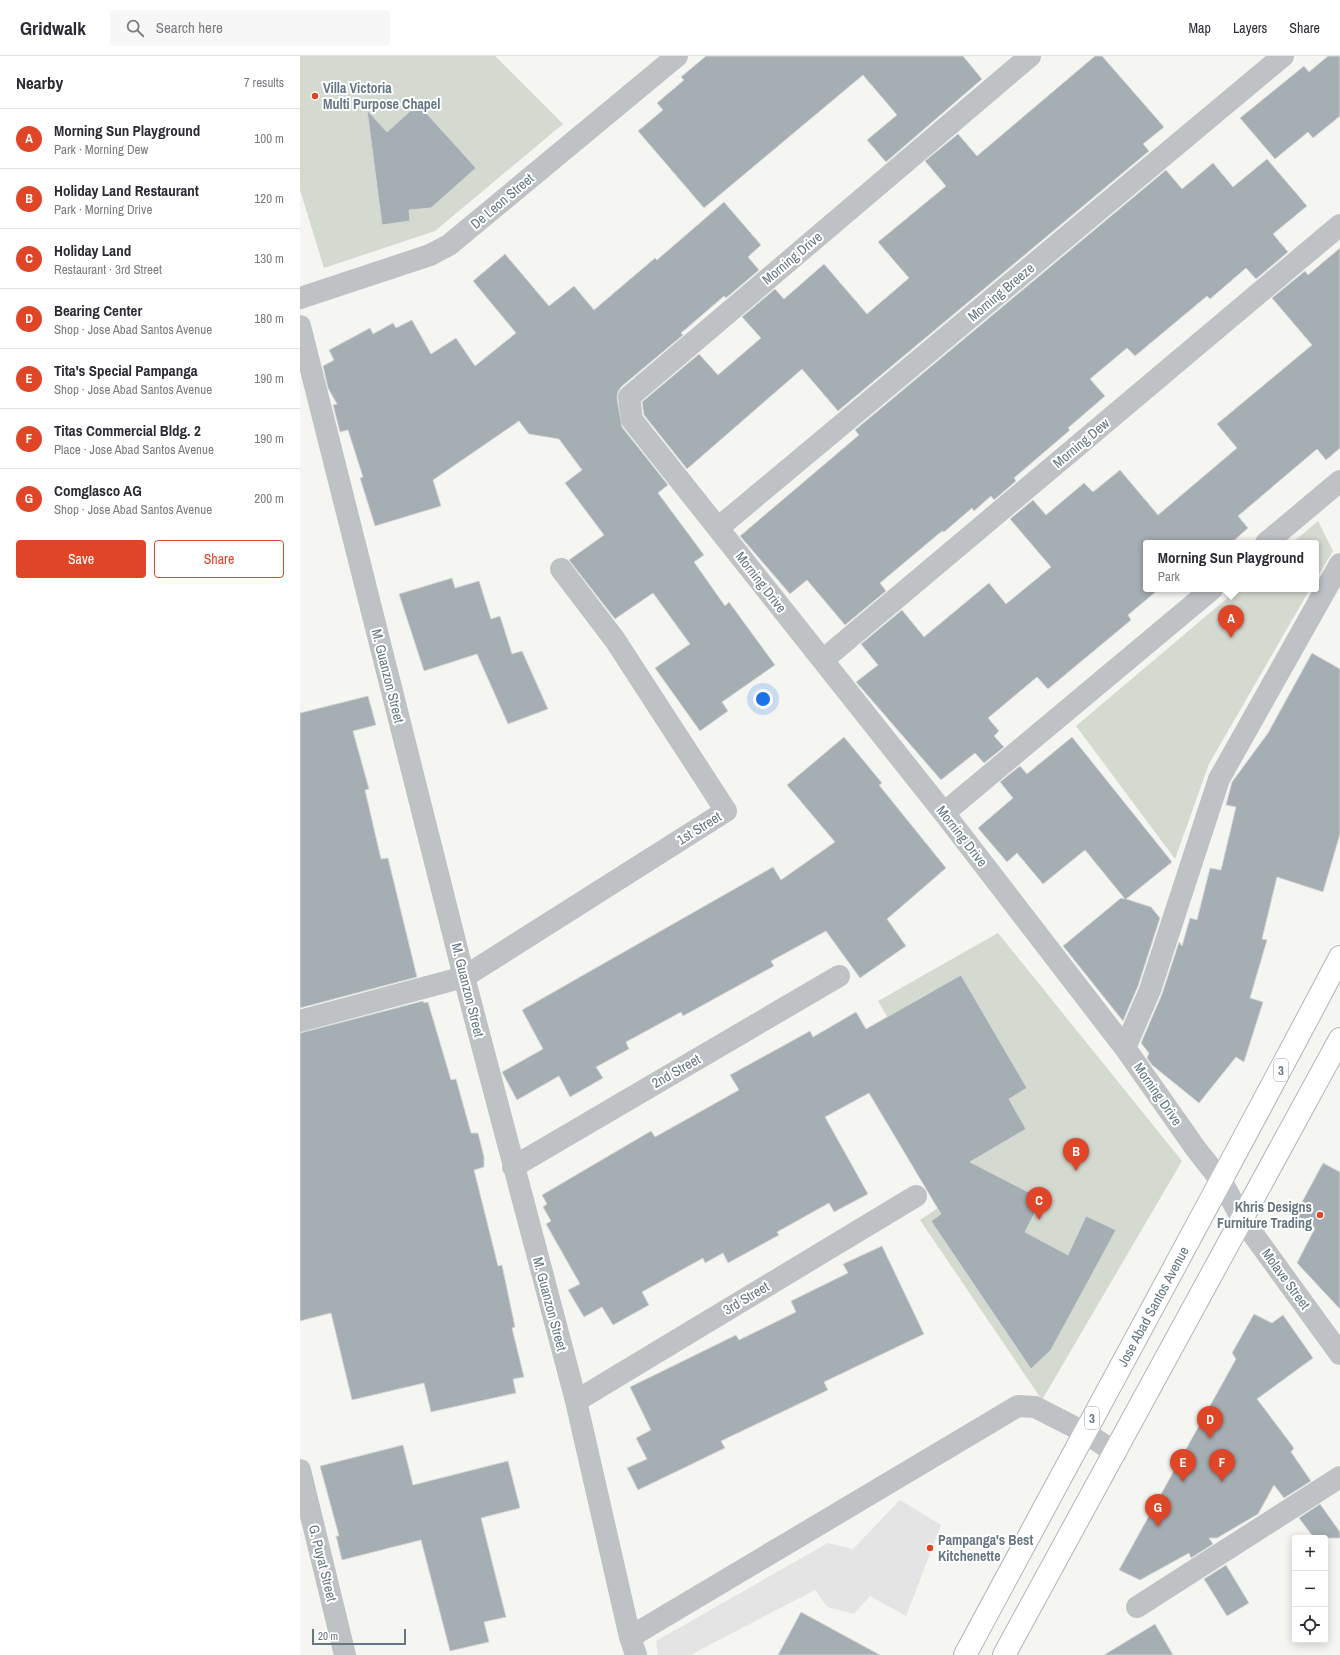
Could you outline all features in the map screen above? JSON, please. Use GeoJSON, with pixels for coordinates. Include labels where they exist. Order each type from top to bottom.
{"type":"FeatureCollection","features":[{"type":"Feature","properties":{"kind":"highway","name":"Jose Abad Santos Avenue"},"geometry":{"type":"LineString","coordinates":[[965,1655],[1084,1432],[1222,1182],[1340,957]]}},
{"type":"Feature","properties":{"kind":"highway"},"geometry":{"type":"LineString","coordinates":[[1004,1655],[1116,1453],[1340,1040]]}},
{"type":"Feature","properties":{"kind":"street","name":"De Leon Street"},"geometry":{"type":"LineString","coordinates":[[300,298],[430,255],[449,245],[677,56]]}},
{"type":"Feature","properties":{"kind":"street","name":"Morning Drive"},"geometry":{"type":"LineString","coordinates":[[1030,56],[630,397],[632,420],[944,813],[1125,1048],[1196,1149],[1222,1182]]}},
{"type":"Feature","properties":{"kind":"street","name":"Morning Breeze"},"geometry":{"type":"LineString","coordinates":[[718,528],[1283,56]]}},
{"type":"Feature","properties":{"kind":"street","name":"Morning Dew"},"geometry":{"type":"LineString","coordinates":[[823,660],[1340,225]]}},
{"type":"Feature","properties":{"kind":"street","name":"M. Guanzon Street"},"geometry":{"type":"LineString","coordinates":[[300,326],[464,977],[576,1401],[633,1646]]}},
{"type":"Feature","properties":{"kind":"street"},"geometry":{"type":"LineString","coordinates":[[1270,540],[1340,481]]}},
{"type":"Feature","properties":{"kind":"street"},"geometry":{"type":"LineString","coordinates":[[1125,1048],[1150,990],[1219,779],[1340,564]]}},
{"type":"Feature","properties":{"kind":"street","name":"1st Street"},"geometry":{"type":"LineString","coordinates":[[464,977],[726,811],[615,640],[561,569]]}},
{"type":"Feature","properties":{"kind":"street"},"geometry":{"type":"LineString","coordinates":[[944,813],[1208,592]]}},
{"type":"Feature","properties":{"kind":"street","name":"2nd Street"},"geometry":{"type":"LineString","coordinates":[[514,1167],[839,976]]}},
{"type":"Feature","properties":{"kind":"street"},"geometry":{"type":"LineString","coordinates":[[300,1021],[464,977]]}},
{"type":"Feature","properties":{"kind":"street","name":"Molave Street"},"geometry":{"type":"LineString","coordinates":[[1222,1182],[1242,1219],[1340,1354]]}},
{"type":"Feature","properties":{"kind":"street","name":"3rd Street"},"geometry":{"type":"LineString","coordinates":[[576,1401],[916,1196]]}},
{"type":"Feature","properties":{"kind":"street"},"geometry":{"type":"LineString","coordinates":[[633,1646],[1018,1406],[1035,1407],[1084,1432],[1116,1453]]}},
{"type":"Feature","properties":{"kind":"street","name":"G. Puyat Street"},"geometry":{"type":"LineString","coordinates":[[300,1470],[346,1655]]}},
{"type":"Feature","properties":{"kind":"street"},"geometry":{"type":"LineString","coordinates":[[1137,1607],[1340,1477]]}},
{"type":"Feature","properties":{"kind":"shaded area"},"geometry":{"type":"Polygon","coordinates":[[[300,56],[495,56],[563,124],[435,231],[324,268],[300,190],[300,56]]]}},
{"type":"Feature","properties":{"kind":"shaded area"},"geometry":{"type":"Polygon","coordinates":[[[1318,521],[1333,551],[1319,574],[1319,540],[1296,540],[1318,521]]]}},
{"type":"Feature","properties":{"kind":"shaded area"},"geometry":{"type":"Polygon","coordinates":[[[1234,592],[1308,592],[1209,764],[1175,859],[1076,726],[1234,592]]]}},
{"type":"Feature","properties":{"kind":"shaded area"},"geometry":{"type":"Polygon","coordinates":[[[998,933],[1182,1161],[1042,1400],[920,1220],[981,1179],[878,1001],[998,933]]]}},
{"type":"Feature","properties":{"kind":"shaded area"},"geometry":{"type":"Polygon","coordinates":[[[900,1500],[941,1525],[906,1616],[870,1596],[854,1614],[827,1607],[815,1590],[690,1655],[658,1655],[656,1641],[828,1543],[853,1549],[900,1500]]]}},
{"type":"Feature","properties":{"kind":"building"},"geometry":{"type":"Polygon","coordinates":[[[706,56],[963,56],[982,79],[886,162],[867,140],[897,115],[863,75],[704,208],[638,131],[663,110],[657,103],[684,80],[681,77],[706,56]]]}},
{"type":"Feature","properties":{"kind":"building"},"geometry":{"type":"Polygon","coordinates":[[[1095,56],[1102,56],[1164,127],[1143,144],[1149,151],[838,411],[802,369],[687,469],[644,415],[642,402],[699,354],[718,375],[761,338],[742,317],[775,289],[784,299],[824,264],[867,314],[909,278],[878,242],[946,186],[925,161],[958,134],[977,156],[1095,56]]]}},
{"type":"Feature","properties":{"kind":"building"},"geometry":{"type":"Polygon","coordinates":[[[1328,56],[1340,56],[1340,116],[1313,138],[1308,132],[1275,159],[1240,118],[1304,66],[1309,72],[1328,56]]]}},
{"type":"Feature","properties":{"kind":"building"},"geometry":{"type":"Polygon","coordinates":[[[418,104],[476,168],[431,208],[409,210],[410,221],[382,225],[367,110],[387,132],[418,104]]]}},
{"type":"Feature","properties":{"kind":"building"},"geometry":{"type":"Polygon","coordinates":[[[1267,159],[1307,206],[1273,234],[1288,252],[1256,279],[1246,268],[1210,299],[1207,296],[1135,356],[1127,348],[1090,379],[1105,396],[1068,428],[1070,430],[1014,478],[1016,481],[994,500],[991,496],[974,511],[972,508],[880,583],[886,591],[845,625],[807,580],[790,594],[740,536],[859,435],[855,430],[1166,170],[1182,189],[1213,163],[1233,187],[1267,159]]]}},
{"type":"Feature","properties":{"kind":"building"},"geometry":{"type":"Polygon","coordinates":[[[724,202],[761,245],[748,257],[759,270],[726,298],[724,296],[681,333],[683,335],[621,387],[617,398],[622,427],[668,485],[658,493],[704,555],[694,562],[725,606],[729,602],[775,665],[722,702],[728,711],[700,731],[655,668],[690,644],[653,593],[615,619],[569,560],[604,535],[565,483],[582,470],[559,439],[529,434],[519,421],[433,480],[441,506],[375,526],[360,478],[363,477],[348,430],[340,432],[333,405],[337,404],[328,388],[323,366],[334,360],[329,350],[370,328],[373,334],[393,323],[396,328],[412,320],[431,354],[456,338],[475,366],[516,333],[473,281],[505,254],[549,306],[574,286],[594,310],[655,258],[657,260],[724,202]]]}},
{"type":"Feature","properties":{"kind":"building"},"geometry":{"type":"Polygon","coordinates":[[[1340,248],[1340,448],[1326,460],[1317,449],[1238,516],[1248,528],[1234,540],[1143,540],[1143,592],[1155,592],[1128,615],[1131,620],[1048,689],[1037,677],[988,718],[999,731],[994,736],[1004,747],[984,763],[975,753],[941,780],[856,682],[878,665],[861,644],[902,610],[924,637],[989,583],[1006,604],[1051,567],[1010,519],[1033,500],[1046,515],[1084,483],[1093,492],[1120,470],[1158,515],[1237,448],[1217,424],[1312,345],[1272,298],[1305,271],[1308,275],[1340,248]]]}},
{"type":"Feature","properties":{"kind":"building"},"geometry":{"type":"Polygon","coordinates":[[[452,578],[455,588],[479,581],[491,619],[500,616],[512,654],[522,651],[548,709],[508,724],[477,654],[424,671],[399,594],[452,578]]]}},
{"type":"Feature","properties":{"kind":"building"},"geometry":{"type":"Polygon","coordinates":[[[1312,653],[1340,669],[1340,834],[1323,892],[1277,877],[1262,939],[1267,940],[1250,998],[1263,1002],[1244,1062],[1236,1057],[1199,1103],[1152,1065],[1147,1058],[1149,1053],[1141,1043],[1162,994],[1179,942],[1182,946],[1190,918],[1197,920],[1210,868],[1221,870],[1236,807],[1226,805],[1232,782],[1268,733],[1312,653]]]}},
{"type":"Feature","properties":{"kind":"building"},"geometry":{"type":"Polygon","coordinates":[[[368,696],[376,725],[353,731],[369,789],[365,790],[381,859],[388,858],[417,977],[300,1008],[300,713],[368,696]]]}},
{"type":"Feature","properties":{"kind":"building"},"geometry":{"type":"Polygon","coordinates":[[[844,737],[882,783],[879,785],[946,868],[887,919],[906,946],[860,978],[826,931],[771,961],[774,966],[683,1016],[681,1012],[626,1042],[629,1049],[596,1067],[603,1078],[570,1097],[559,1076],[517,1100],[502,1072],[543,1049],[522,1010],[773,867],[781,880],[835,842],[787,785],[844,737]]]}},
{"type":"Feature","properties":{"kind":"building"},"geometry":{"type":"Polygon","coordinates":[[[1072,737],[1172,862],[1126,899],[1151,907],[1160,918],[1138,986],[1123,1021],[1063,946],[1121,898],[1125,899],[1085,850],[1043,884],[1017,853],[1007,862],[978,828],[1013,798],[1000,782],[1020,766],[1027,774],[1072,737]]]}},
{"type":"Feature","properties":{"kind":"building"},"geometry":{"type":"Polygon","coordinates":[[[961,975],[1027,1088],[1009,1099],[1026,1129],[970,1162],[1042,1199],[1025,1232],[1068,1255],[1086,1216],[1116,1230],[1051,1350],[1031,1369],[931,1221],[941,1214],[869,1093],[825,1117],[868,1194],[834,1212],[829,1203],[777,1232],[779,1235],[728,1263],[723,1253],[705,1263],[703,1258],[642,1292],[649,1305],[613,1325],[602,1307],[584,1317],[568,1290],[580,1284],[546,1224],[551,1221],[543,1207],[547,1204],[542,1195],[651,1131],[655,1137],[739,1090],[730,1075],[810,1031],[813,1037],[856,1012],[866,1029],[961,975]]]}},
{"type":"Feature","properties":{"kind":"building"},"geometry":{"type":"Polygon","coordinates":[[[423,1001],[424,1003],[428,1002],[451,1080],[456,1079],[471,1133],[478,1133],[484,1157],[484,1167],[474,1170],[498,1266],[502,1265],[515,1327],[512,1328],[524,1377],[513,1379],[516,1393],[431,1412],[424,1383],[352,1400],[331,1313],[300,1321],[300,1033],[423,1001]]]}},
{"type":"Feature","properties":{"kind":"building"},"geometry":{"type":"Polygon","coordinates":[[[1323,1163],[1340,1172],[1340,1309],[1297,1263],[1315,1228],[1294,1217],[1323,1163]]]}},
{"type":"Feature","properties":{"kind":"building"},"geometry":{"type":"Polygon","coordinates":[[[882,1246],[924,1334],[824,1382],[828,1390],[721,1441],[725,1448],[638,1490],[627,1468],[647,1459],[636,1438],[651,1430],[630,1387],[736,1335],[739,1340],[796,1312],[791,1301],[848,1273],[843,1264],[882,1246]]]}},
{"type":"Feature","properties":{"kind":"building"},"geometry":{"type":"Polygon","coordinates":[[[1254,1314],[1272,1323],[1283,1315],[1313,1358],[1257,1399],[1294,1448],[1291,1452],[1311,1481],[1284,1498],[1274,1485],[1258,1514],[1217,1538],[1209,1538],[1213,1544],[1191,1558],[1189,1553],[1140,1580],[1119,1570],[1236,1359],[1232,1353],[1254,1314]]]}},
{"type":"Feature","properties":{"kind":"building"},"geometry":{"type":"Polygon","coordinates":[[[403,1445],[413,1485],[508,1461],[520,1508],[481,1518],[506,1617],[484,1622],[489,1642],[450,1651],[421,1540],[342,1560],[336,1536],[339,1536],[320,1466],[403,1445]]]}},
{"type":"Feature","properties":{"kind":"building"},"geometry":{"type":"Polygon","coordinates":[[[1320,1504],[1340,1532],[1340,1538],[1328,1538],[1328,1535],[1312,1535],[1299,1518],[1320,1504]]]}},
{"type":"Feature","properties":{"kind":"building"},"geometry":{"type":"Polygon","coordinates":[[[1226,1565],[1249,1603],[1227,1616],[1204,1579],[1226,1565]]]}},
{"type":"Feature","properties":{"kind":"building"},"geometry":{"type":"Polygon","coordinates":[[[801,1612],[880,1655],[778,1655],[801,1612]]]}},
{"type":"Feature","properties":{"kind":"building"},"geometry":{"type":"Polygon","coordinates":[[[1155,1624],[1173,1655],[1104,1655],[1155,1624]]]}},
{"type":"Feature","properties":{"kind":"place","name":"Villa Victoria Multi Purpose Chapel"},"geometry":{"type":"Point","coordinates":[315,96]}},
{"type":"Feature","properties":{"kind":"place","name":"Morning Sun Playground"},"geometry":{"type":"Point","coordinates":[1231,638]}},
{"type":"Feature","properties":{"kind":"place","name":"Holiday Land Restaurant"},"geometry":{"type":"Point","coordinates":[1076,1171]}},
{"type":"Feature","properties":{"kind":"place","name":"Khris Designs Furniture Trading"},"geometry":{"type":"Point","coordinates":[1320,1215]}},
{"type":"Feature","properties":{"kind":"place","name":"Holiday Land"},"geometry":{"type":"Point","coordinates":[1039,1220]}},
{"type":"Feature","properties":{"kind":"place","name":"Bearing Center"},"geometry":{"type":"Point","coordinates":[1210,1439]}},
{"type":"Feature","properties":{"kind":"place","name":"Tita's Special Pampanga"},"geometry":{"type":"Point","coordinates":[1183,1482]}},
{"type":"Feature","properties":{"kind":"place","name":"Titas Commercial Bldg. 2"},"geometry":{"type":"Point","coordinates":[1222,1482]}},
{"type":"Feature","properties":{"kind":"place","name":"Comglasco AG"},"geometry":{"type":"Point","coordinates":[1158,1527]}},
{"type":"Feature","properties":{"kind":"place","name":"Pampanga's Best Kitchenette"},"geometry":{"type":"Point","coordinates":[930,1548]}}]}
